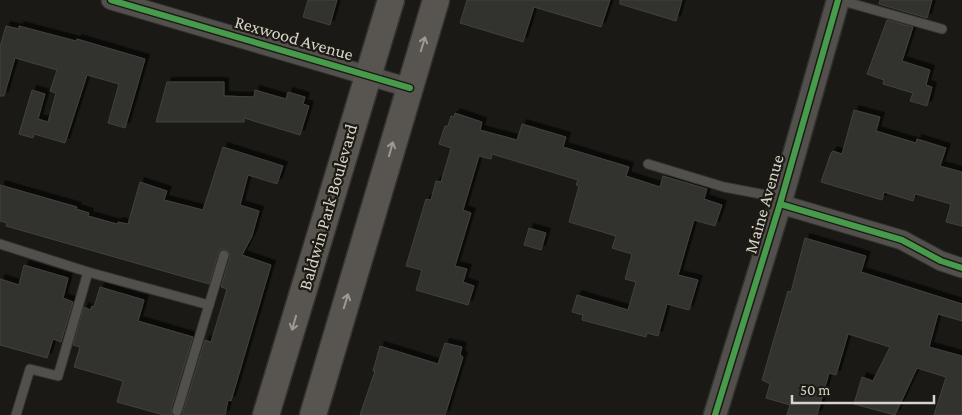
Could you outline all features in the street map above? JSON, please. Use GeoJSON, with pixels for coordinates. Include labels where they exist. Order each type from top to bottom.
{"type":"FeatureCollection","features":[{"type":"Feature","properties":{"kind":"main road","name":"Baldwin Park Boulevard"},"geometry":{"type":"LineString","coordinates":[[266,415],[391,0]]}},
{"type":"Feature","properties":{"kind":"main road"},"geometry":{"type":"LineString","coordinates":[[312,415],[436,0]]}},
{"type":"Feature","properties":{"kind":"street","name":"Rexwood Avenue"},"geometry":{"type":"LineString","coordinates":[[111,0],[410,88]]}},
{"type":"Feature","properties":{"kind":"street","name":"Maine Avenue"},"geometry":{"type":"LineString","coordinates":[[716,415],[781,201],[839,0]]}},
{"type":"Feature","properties":{"kind":"street"},"geometry":{"type":"LineString","coordinates":[[781,201],[902,240],[941,261],[962,268]]}},
{"type":"Feature","properties":{"kind":"lane"},"geometry":{"type":"LineString","coordinates":[[839,0],[942,30]]}},
{"type":"Feature","properties":{"kind":"lane"},"geometry":{"type":"LineString","coordinates":[[648,164],[724,187],[781,201]]}},
{"type":"Feature","properties":{"kind":"lane"},"geometry":{"type":"LineString","coordinates":[[0,244],[88,272],[209,305]]}},
{"type":"Feature","properties":{"kind":"lane"},"geometry":{"type":"LineString","coordinates":[[177,412],[224,255]]}},
{"type":"Feature","properties":{"kind":"lane"},"geometry":{"type":"LineString","coordinates":[[16,415],[30,369],[58,376],[88,272]]}},
{"type":"Feature","properties":{"kind":"building"},"geometry":{"type":"Polygon","coordinates":[[[308,0],[337,0],[330,25],[303,17],[308,0]]]}},
{"type":"Feature","properties":{"kind":"building"},"geometry":{"type":"Polygon","coordinates":[[[467,0],[610,0],[601,27],[534,7],[523,42],[460,23],[467,0]]]}},
{"type":"Feature","properties":{"kind":"building"},"geometry":{"type":"Polygon","coordinates":[[[620,0],[682,0],[676,21],[620,4],[620,0]]]}},
{"type":"Feature","properties":{"kind":"building"},"geometry":{"type":"Polygon","coordinates":[[[880,0],[932,0],[927,18],[879,4],[880,0]]]}},
{"type":"Feature","properties":{"kind":"building"},"geometry":{"type":"Polygon","coordinates":[[[887,20],[913,27],[902,61],[930,70],[926,85],[932,87],[927,106],[910,101],[913,93],[883,84],[884,80],[867,74],[887,20]]]}},
{"type":"Feature","properties":{"kind":"building"},"geometry":{"type":"Polygon","coordinates":[[[6,26],[19,29],[19,26],[76,41],[77,39],[145,59],[125,128],[108,123],[119,84],[87,75],[65,143],[34,134],[33,138],[19,134],[32,90],[45,94],[38,119],[48,122],[56,93],[50,91],[57,70],[15,58],[4,96],[0,96],[0,47],[6,26]]]}},
{"type":"Feature","properties":{"kind":"building"},"geometry":{"type":"Polygon","coordinates":[[[167,82],[224,82],[224,96],[254,97],[255,90],[286,99],[288,92],[305,97],[303,104],[309,106],[300,135],[244,118],[244,122],[156,122],[167,82]]]}},
{"type":"Feature","properties":{"kind":"building"},"geometry":{"type":"Polygon","coordinates":[[[854,110],[880,117],[876,131],[916,143],[917,139],[946,148],[940,166],[962,172],[962,226],[946,222],[951,204],[915,194],[913,201],[884,192],[882,200],[821,182],[831,153],[833,151],[842,154],[854,110]]]}},
{"type":"Feature","properties":{"kind":"building"},"geometry":{"type":"Polygon","coordinates":[[[455,113],[482,122],[480,130],[517,140],[522,124],[566,137],[563,147],[629,167],[626,176],[660,187],[663,176],[707,189],[704,199],[722,205],[715,226],[694,220],[678,275],[698,280],[689,310],[667,304],[658,336],[647,333],[646,337],[582,320],[583,315],[572,312],[577,295],[628,310],[636,282],[625,279],[632,254],[612,248],[616,236],[569,222],[579,186],[576,185],[578,180],[492,154],[491,159],[479,156],[463,210],[471,213],[455,266],[467,269],[463,282],[474,286],[468,305],[416,290],[422,270],[406,266],[426,199],[431,200],[436,181],[441,182],[451,148],[439,144],[445,126],[448,126],[451,116],[454,117],[455,113]]]}},
{"type":"Feature","properties":{"kind":"building"},"geometry":{"type":"Polygon","coordinates":[[[223,147],[283,166],[277,184],[248,175],[240,205],[259,211],[252,236],[242,255],[271,265],[231,401],[228,400],[225,415],[182,415],[205,340],[211,342],[227,289],[221,287],[230,257],[229,251],[223,249],[219,251],[209,284],[6,226],[7,223],[0,221],[0,185],[77,207],[76,209],[89,213],[88,216],[117,224],[118,222],[128,224],[140,182],[167,191],[164,200],[203,210],[223,147]]]}},
{"type":"Feature","properties":{"kind":"building"},"geometry":{"type":"Polygon","coordinates":[[[529,228],[546,233],[541,250],[524,245],[529,228]]]}},
{"type":"Feature","properties":{"kind":"building"},"geometry":{"type":"Polygon","coordinates":[[[805,238],[866,256],[861,272],[962,304],[962,321],[938,314],[929,347],[962,356],[962,415],[934,415],[946,377],[917,368],[895,415],[854,404],[862,377],[873,381],[890,347],[848,334],[836,375],[829,373],[817,415],[787,415],[790,405],[766,398],[770,384],[762,380],[788,291],[791,292],[805,238]]]}},
{"type":"Feature","properties":{"kind":"building"},"geometry":{"type":"Polygon","coordinates":[[[24,265],[68,278],[63,298],[73,302],[61,342],[53,339],[47,358],[0,345],[0,279],[19,285],[24,265]]]}},
{"type":"Feature","properties":{"kind":"building"},"geometry":{"type":"Polygon","coordinates":[[[100,287],[144,300],[138,321],[193,337],[171,409],[172,415],[164,415],[117,402],[123,381],[74,367],[80,347],[73,345],[84,307],[90,310],[92,306],[94,307],[100,287]]]}},
{"type":"Feature","properties":{"kind":"building"},"geometry":{"type":"Polygon","coordinates":[[[445,343],[462,347],[460,354],[463,357],[445,415],[360,415],[375,371],[373,371],[380,346],[438,364],[445,343]]]}},
{"type":"Feature","properties":{"kind":"cycle path"},"geometry":{"type":"LineString","coordinates":[[111,0],[410,88]]}},
{"type":"Feature","properties":{"kind":"cycle path"},"geometry":{"type":"LineString","coordinates":[[715,415],[780,204],[838,0]]}},
{"type":"Feature","properties":{"kind":"cycle path"},"geometry":{"type":"LineString","coordinates":[[780,204],[902,240],[941,261],[962,268]]}}]}
